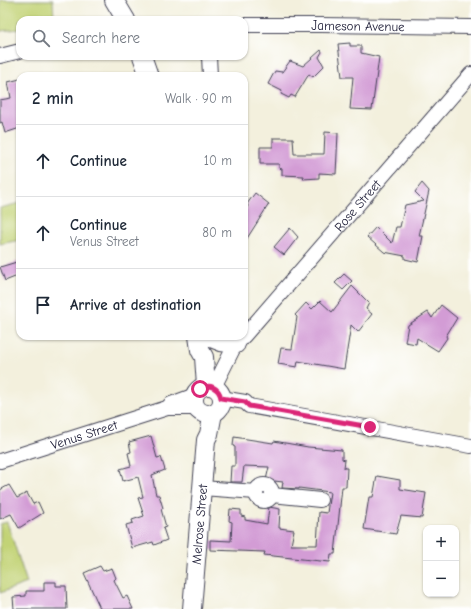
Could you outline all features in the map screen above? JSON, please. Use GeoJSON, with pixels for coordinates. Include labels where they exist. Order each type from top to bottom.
{"type":"FeatureCollection","features":[{"type":"Feature","properties":{"kind":"street"},"geometry":{"type":"LineString","coordinates":[[114,0],[124,16]]}},
{"type":"Feature","properties":{"kind":"street","name":"Jameson Avenue"},"geometry":{"type":"LineString","coordinates":[[248,25],[471,27]]}},
{"type":"Feature","properties":{"kind":"street"},"geometry":{"type":"LineString","coordinates":[[0,56],[16,52]]}},
{"type":"Feature","properties":{"kind":"street"},"geometry":{"type":"LineString","coordinates":[[143,60],[147,72]]}},
{"type":"Feature","properties":{"kind":"street"},"geometry":{"type":"LineString","coordinates":[[209,60],[210,72]]}},
{"type":"Feature","properties":{"kind":"street","name":"Rose Street"},"geometry":{"type":"LineString","coordinates":[[248,331],[471,74]]}},
{"type":"Feature","properties":{"kind":"street"},"geometry":{"type":"LineString","coordinates":[[202,341],[239,341]]}},
{"type":"Feature","properties":{"kind":"street","name":"Melrose Street"},"geometry":{"type":"LineString","coordinates":[[192,609],[206,440],[209,434],[208,398],[198,359],[202,341]]}},
{"type":"Feature","properties":{"kind":"street","name":"Rose Street"},"geometry":{"type":"LineString","coordinates":[[208,398],[212,372],[220,359],[239,341]]}},
{"type":"Feature","properties":{"kind":"street","name":"Venus Street"},"geometry":{"type":"LineString","coordinates":[[0,461],[167,408],[170,404],[208,398],[245,402],[249,406],[471,446]]}},
{"type":"Feature","properties":{"kind":"street"},"geometry":{"type":"LineString","coordinates":[[202,488],[256,492],[258,499],[261,500],[268,500],[272,495],[320,500]]}},
{"type":"Feature","properties":{"kind":"green space"},"geometry":{"type":"Polygon","coordinates":[[[0,0],[53,0],[54,16],[16,16],[16,29],[0,31],[0,0]]]}},
{"type":"Feature","properties":{"kind":"green space"},"geometry":{"type":"Polygon","coordinates":[[[16,204],[16,241],[0,244],[0,208],[16,204]]]}},
{"type":"Feature","properties":{"kind":"green space"},"geometry":{"type":"Polygon","coordinates":[[[7,522],[27,583],[0,593],[0,524],[7,522]]]}},
{"type":"Feature","properties":{"kind":"building"},"geometry":{"type":"Polygon","coordinates":[[[350,43],[350,46],[361,46],[361,53],[379,57],[372,110],[350,109],[353,77],[342,77],[338,44],[350,43]]]}},
{"type":"Feature","properties":{"kind":"building"},"geometry":{"type":"Polygon","coordinates":[[[321,50],[322,52],[319,57],[324,66],[313,77],[309,74],[295,97],[291,95],[289,98],[281,94],[282,91],[268,84],[275,71],[282,72],[290,61],[303,66],[321,50]]]}},
{"type":"Feature","properties":{"kind":"building"},"geometry":{"type":"Polygon","coordinates":[[[16,80],[16,129],[5,133],[2,122],[0,123],[0,100],[11,98],[8,82],[16,80]]]}},
{"type":"Feature","properties":{"kind":"building"},"geometry":{"type":"Polygon","coordinates":[[[325,132],[338,133],[336,174],[319,173],[319,178],[303,179],[304,176],[282,175],[282,169],[279,168],[279,164],[260,164],[260,147],[273,147],[273,138],[293,138],[294,154],[324,154],[325,132]]]}},
{"type":"Feature","properties":{"kind":"building"},"geometry":{"type":"Polygon","coordinates":[[[422,183],[429,191],[419,236],[423,236],[418,262],[405,259],[405,256],[384,252],[367,237],[376,227],[392,243],[396,227],[400,227],[405,205],[424,201],[415,192],[422,183]]]}},
{"type":"Feature","properties":{"kind":"building"},"geometry":{"type":"Polygon","coordinates":[[[255,193],[269,204],[248,237],[248,206],[248,203],[255,193]]]}},
{"type":"Feature","properties":{"kind":"building"},"geometry":{"type":"Polygon","coordinates":[[[290,228],[298,237],[284,255],[274,247],[290,228]]]}},
{"type":"Feature","properties":{"kind":"building"},"geometry":{"type":"Polygon","coordinates":[[[16,262],[16,277],[5,281],[0,267],[16,262]]]}},
{"type":"Feature","properties":{"kind":"building"},"geometry":{"type":"Polygon","coordinates":[[[344,274],[352,281],[343,290],[335,283],[344,274]]]}},
{"type":"Feature","properties":{"kind":"building"},"geometry":{"type":"Polygon","coordinates":[[[352,286],[369,303],[366,309],[372,314],[358,332],[351,325],[344,369],[298,361],[297,367],[278,364],[281,348],[292,349],[297,317],[295,315],[306,303],[312,309],[320,301],[332,312],[352,286]]]}},
{"type":"Feature","properties":{"kind":"building"},"geometry":{"type":"Polygon","coordinates":[[[441,305],[457,318],[446,336],[447,338],[438,351],[417,338],[416,344],[405,342],[408,325],[428,312],[432,318],[441,305]]]}},
{"type":"Feature","properties":{"kind":"building"},"geometry":{"type":"Polygon","coordinates":[[[151,436],[157,458],[161,457],[165,470],[152,475],[156,495],[159,495],[163,508],[161,509],[166,527],[163,528],[167,540],[154,545],[153,542],[132,548],[126,525],[133,523],[132,520],[144,516],[138,498],[143,497],[138,477],[123,481],[120,469],[131,466],[128,453],[131,452],[129,442],[151,436]]]}},
{"type":"Feature","properties":{"kind":"building"},"geometry":{"type":"Polygon","coordinates":[[[234,437],[273,443],[274,441],[308,447],[342,450],[342,459],[345,460],[344,468],[347,468],[346,487],[342,487],[335,554],[331,554],[330,562],[264,555],[265,552],[210,550],[210,540],[231,541],[232,522],[229,521],[230,509],[241,510],[241,516],[245,517],[245,520],[267,524],[269,507],[280,509],[279,528],[294,530],[291,545],[317,545],[319,512],[327,513],[330,492],[299,488],[282,488],[283,482],[266,480],[269,467],[244,466],[242,482],[230,482],[231,466],[235,466],[235,447],[233,446],[234,437]]]}},
{"type":"Feature","properties":{"kind":"building"},"geometry":{"type":"Polygon","coordinates":[[[377,476],[400,480],[400,489],[426,493],[422,518],[401,516],[396,534],[364,529],[369,497],[373,497],[377,476]]]}},
{"type":"Feature","properties":{"kind":"building"},"geometry":{"type":"Polygon","coordinates":[[[9,485],[17,498],[27,493],[33,504],[38,502],[43,513],[19,528],[11,514],[0,519],[0,490],[9,485]]]}},
{"type":"Feature","properties":{"kind":"building"},"geometry":{"type":"Polygon","coordinates":[[[100,566],[103,571],[112,568],[116,578],[114,580],[123,598],[127,596],[133,609],[97,609],[100,608],[84,573],[100,566]]]}},
{"type":"Feature","properties":{"kind":"building"},"geometry":{"type":"Polygon","coordinates":[[[44,582],[56,582],[56,586],[66,586],[67,609],[14,609],[13,597],[26,596],[26,591],[44,591],[44,582]]]}},
{"type":"Feature","properties":{"kind":"route"},"geometry":{"type":"LineString","coordinates":[[200,389],[208,386],[214,387],[218,390],[221,398],[245,402],[249,406],[370,427]]}}]}
